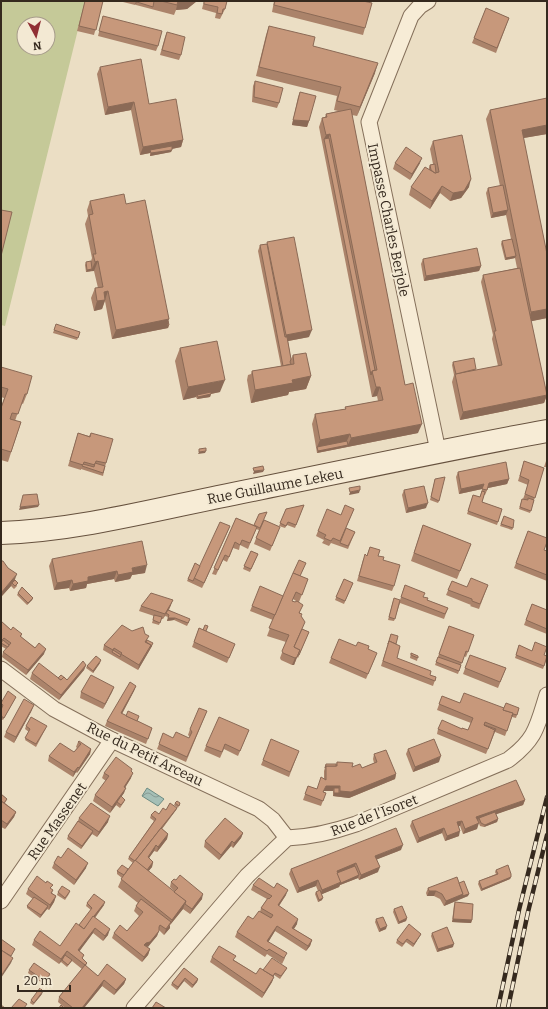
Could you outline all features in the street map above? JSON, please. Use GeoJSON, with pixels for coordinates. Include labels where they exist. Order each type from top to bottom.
{"type":"FeatureCollection","features":[{"type":"Feature","properties":{"kind":"street","name":"Impasse Charles Berjole"},"geometry":{"type":"LineString","coordinates":[[428,1],[420,6],[411,16],[369,122],[438,451]]}},
{"type":"Feature","properties":{"kind":"street","name":"Rue Guillaume Lekeu"},"geometry":{"type":"LineString","coordinates":[[1,534],[78,526],[350,471],[438,451],[547,431]]}},
{"type":"Feature","properties":{"kind":"street","name":"Rue du Petit Arceau"},"geometry":{"type":"LineString","coordinates":[[1,669],[54,709],[112,740],[259,809],[273,820],[287,838]]}},
{"type":"Feature","properties":{"kind":"street","name":"Rue de l'Isoret"},"geometry":{"type":"LineString","coordinates":[[287,838],[308,837],[332,832],[356,824],[508,760],[529,742],[537,730],[547,695]]}},
{"type":"Feature","properties":{"kind":"street","name":"Rue Massenet"},"geometry":{"type":"LineString","coordinates":[[1,901],[112,740]]}},
{"type":"Feature","properties":{"kind":"street"},"geometry":{"type":"LineString","coordinates":[[134,1008],[247,876],[287,838]]}},
{"type":"Feature","properties":{"kind":"green space"},"geometry":{"type":"Polygon","coordinates":[[[1,1],[85,1],[5,326],[1,325],[1,1]]]}},
{"type":"Feature","properties":{"kind":"water"},"geometry":{"type":"Polygon","coordinates":[[[147,788],[164,799],[158,806],[142,796],[147,788]]]}},
{"type":"Feature","properties":{"kind":"building"},"geometry":{"type":"Polygon","coordinates":[[[85,1],[103,1],[96,30],[79,26],[85,1]]]}},
{"type":"Feature","properties":{"kind":"building"},"geometry":{"type":"Polygon","coordinates":[[[154,1],[153,7],[137,2],[154,1]]]}},
{"type":"Feature","properties":{"kind":"building"},"geometry":{"type":"Polygon","coordinates":[[[161,1],[178,1],[177,5],[161,1]]]}},
{"type":"Feature","properties":{"kind":"building"},"geometry":{"type":"Polygon","coordinates":[[[204,1],[227,1],[222,14],[217,13],[218,7],[204,4],[204,1]]]}},
{"type":"Feature","properties":{"kind":"building"},"geometry":{"type":"Polygon","coordinates":[[[275,1],[363,1],[372,3],[365,28],[274,5],[275,1]]]}},
{"type":"Feature","properties":{"kind":"building"},"geometry":{"type":"Polygon","coordinates":[[[486,8],[509,18],[497,48],[474,38],[486,8]]]}},
{"type":"Feature","properties":{"kind":"building"},"geometry":{"type":"Polygon","coordinates":[[[103,16],[162,31],[158,46],[99,31],[103,16]]]}},
{"type":"Feature","properties":{"kind":"building"},"geometry":{"type":"Polygon","coordinates":[[[269,26],[315,37],[313,46],[378,63],[360,107],[337,101],[341,87],[259,67],[269,26]]]}},
{"type":"Feature","properties":{"kind":"building"},"geometry":{"type":"Polygon","coordinates":[[[167,32],[185,37],[181,55],[162,50],[167,32]]]}},
{"type":"Feature","properties":{"kind":"building"},"geometry":{"type":"Polygon","coordinates":[[[141,59],[149,104],[176,99],[183,140],[143,147],[134,102],[108,107],[100,67],[141,59]]]}},
{"type":"Feature","properties":{"kind":"building"},"geometry":{"type":"Polygon","coordinates":[[[255,81],[283,88],[279,103],[254,97],[255,81]]]}},
{"type":"Feature","properties":{"kind":"building"},"geometry":{"type":"Polygon","coordinates":[[[300,92],[316,96],[309,121],[293,120],[300,92]]]}},
{"type":"Feature","properties":{"kind":"building"},"geometry":{"type":"Polygon","coordinates":[[[547,98],[547,125],[522,130],[547,254],[547,309],[531,312],[490,110],[547,98]]]}},
{"type":"Feature","properties":{"kind":"building"},"geometry":{"type":"Polygon","coordinates":[[[351,109],[405,385],[413,383],[422,424],[351,438],[350,434],[320,440],[315,414],[346,409],[345,407],[383,400],[380,387],[376,387],[372,371],[377,370],[330,134],[326,135],[322,118],[327,117],[326,114],[351,109]]]}},
{"type":"Feature","properties":{"kind":"building"},"geometry":{"type":"Polygon","coordinates":[[[462,135],[471,179],[464,191],[453,193],[442,186],[432,201],[411,187],[425,167],[435,173],[439,172],[433,141],[462,135]]]}},
{"type":"Feature","properties":{"kind":"building"},"geometry":{"type":"Polygon","coordinates":[[[329,138],[375,370],[372,371],[371,375],[324,139],[329,138]]]}},
{"type":"Feature","properties":{"kind":"building"},"geometry":{"type":"Polygon","coordinates":[[[172,146],[172,150],[151,153],[150,150],[172,146]]]}},
{"type":"Feature","properties":{"kind":"building"},"geometry":{"type":"Polygon","coordinates":[[[406,147],[422,158],[412,174],[395,163],[406,147]]]}},
{"type":"Feature","properties":{"kind":"building"},"geometry":{"type":"Polygon","coordinates":[[[435,164],[436,173],[431,170],[430,165],[435,164]]]}},
{"type":"Feature","properties":{"kind":"building"},"geometry":{"type":"Polygon","coordinates":[[[503,185],[508,210],[493,213],[488,188],[503,185]]]}},
{"type":"Feature","properties":{"kind":"building"},"geometry":{"type":"Polygon","coordinates":[[[124,194],[126,204],[145,200],[169,319],[116,330],[108,291],[104,292],[105,300],[97,301],[95,288],[103,287],[98,261],[95,262],[93,254],[96,254],[89,215],[93,214],[90,201],[124,194]]]}},
{"type":"Feature","properties":{"kind":"building"},"geometry":{"type":"Polygon","coordinates":[[[1,210],[12,212],[1,256],[1,210]]]}},
{"type":"Feature","properties":{"kind":"building"},"geometry":{"type":"Polygon","coordinates":[[[294,237],[312,330],[286,335],[267,242],[294,237]]]}},
{"type":"Feature","properties":{"kind":"building"},"geometry":{"type":"Polygon","coordinates":[[[512,239],[516,256],[506,258],[502,241],[512,239]]]}},
{"type":"Feature","properties":{"kind":"building"},"geometry":{"type":"Polygon","coordinates":[[[267,244],[285,337],[287,337],[291,359],[291,364],[283,366],[260,245],[267,244]]]}},
{"type":"Feature","properties":{"kind":"building"},"geometry":{"type":"Polygon","coordinates":[[[477,248],[481,266],[426,276],[423,259],[477,248]]]}},
{"type":"Feature","properties":{"kind":"building"},"geometry":{"type":"Polygon","coordinates":[[[91,261],[92,269],[87,270],[86,262],[91,261]]]}},
{"type":"Feature","properties":{"kind":"building"},"geometry":{"type":"Polygon","coordinates":[[[520,268],[547,395],[463,412],[455,374],[502,365],[483,275],[520,268]]]}},
{"type":"Feature","properties":{"kind":"building"},"geometry":{"type":"Polygon","coordinates":[[[56,324],[80,332],[78,338],[54,330],[56,324]]]}},
{"type":"Feature","properties":{"kind":"building"},"geometry":{"type":"Polygon","coordinates":[[[217,341],[225,380],[188,387],[180,348],[217,341]]]}},
{"type":"Feature","properties":{"kind":"building"},"geometry":{"type":"Polygon","coordinates":[[[306,353],[311,376],[292,380],[293,383],[255,390],[252,371],[294,364],[293,355],[306,353]]]}},
{"type":"Feature","properties":{"kind":"building"},"geometry":{"type":"Polygon","coordinates":[[[474,358],[476,369],[456,374],[453,362],[474,358]]]}},
{"type":"Feature","properties":{"kind":"building"},"geometry":{"type":"Polygon","coordinates":[[[1,367],[32,376],[27,394],[25,394],[18,414],[12,413],[10,419],[21,422],[11,452],[1,449],[1,408],[8,389],[1,387],[1,367]]]}},
{"type":"Feature","properties":{"kind":"building"},"geometry":{"type":"Polygon","coordinates":[[[211,392],[211,394],[198,397],[197,395],[211,392]]]}},
{"type":"Feature","properties":{"kind":"building"},"geometry":{"type":"Polygon","coordinates":[[[78,433],[90,437],[91,433],[113,439],[106,463],[96,461],[95,465],[84,462],[83,465],[70,461],[78,433]]]}},
{"type":"Feature","properties":{"kind":"building"},"geometry":{"type":"Polygon","coordinates":[[[347,441],[348,445],[318,451],[317,447],[347,441]]]}},
{"type":"Feature","properties":{"kind":"building"},"geometry":{"type":"Polygon","coordinates":[[[206,448],[206,451],[199,452],[199,449],[206,448]]]}},
{"type":"Feature","properties":{"kind":"building"},"geometry":{"type":"Polygon","coordinates":[[[524,461],[544,468],[535,498],[525,494],[529,480],[520,476],[524,461]]]}},
{"type":"Feature","properties":{"kind":"building"},"geometry":{"type":"Polygon","coordinates":[[[506,462],[509,479],[489,483],[487,490],[482,489],[484,484],[461,489],[458,472],[506,462]]]}},
{"type":"Feature","properties":{"kind":"building"},"geometry":{"type":"Polygon","coordinates":[[[95,463],[105,466],[103,473],[82,466],[83,464],[94,467],[95,463]]]}},
{"type":"Feature","properties":{"kind":"building"},"geometry":{"type":"Polygon","coordinates":[[[263,466],[264,470],[254,471],[253,468],[263,466]]]}},
{"type":"Feature","properties":{"kind":"building"},"geometry":{"type":"Polygon","coordinates":[[[445,477],[439,501],[431,497],[435,479],[445,477]]]}},
{"type":"Feature","properties":{"kind":"building"},"geometry":{"type":"Polygon","coordinates":[[[360,486],[360,490],[350,492],[349,488],[360,486]]]}},
{"type":"Feature","properties":{"kind":"building"},"geometry":{"type":"Polygon","coordinates":[[[424,486],[428,503],[408,508],[404,490],[424,486]]]}},
{"type":"Feature","properties":{"kind":"building"},"geometry":{"type":"Polygon","coordinates":[[[482,491],[485,492],[482,502],[502,509],[498,522],[468,511],[473,495],[480,497],[482,491]]]}},
{"type":"Feature","properties":{"kind":"building"},"geometry":{"type":"Polygon","coordinates":[[[37,494],[39,505],[20,507],[23,495],[37,494]]]}},
{"type":"Feature","properties":{"kind":"building"},"geometry":{"type":"Polygon","coordinates":[[[528,498],[534,500],[531,511],[520,507],[522,499],[528,500],[528,498]]]}},
{"type":"Feature","properties":{"kind":"building"},"geometry":{"type":"Polygon","coordinates":[[[304,505],[296,525],[288,522],[286,526],[280,523],[286,509],[304,505]]]}},
{"type":"Feature","properties":{"kind":"building"},"geometry":{"type":"Polygon","coordinates":[[[345,505],[354,509],[340,541],[333,538],[331,541],[324,538],[326,535],[318,531],[327,509],[341,515],[345,505]]]}},
{"type":"Feature","properties":{"kind":"building"},"geometry":{"type":"Polygon","coordinates":[[[267,512],[260,528],[254,525],[259,514],[267,512]]]}},
{"type":"Feature","properties":{"kind":"building"},"geometry":{"type":"Polygon","coordinates":[[[504,516],[514,520],[513,528],[501,524],[504,516]]]}},
{"type":"Feature","properties":{"kind":"building"},"geometry":{"type":"Polygon","coordinates":[[[236,518],[257,527],[250,543],[242,540],[240,545],[235,542],[229,557],[225,555],[218,570],[214,568],[236,518]]]}},
{"type":"Feature","properties":{"kind":"building"},"geometry":{"type":"Polygon","coordinates":[[[264,520],[280,527],[272,546],[256,538],[264,520]]]}},
{"type":"Feature","properties":{"kind":"building"},"geometry":{"type":"Polygon","coordinates":[[[220,522],[230,526],[204,583],[194,578],[220,522]]]}},
{"type":"Feature","properties":{"kind":"building"},"geometry":{"type":"Polygon","coordinates":[[[423,525],[471,544],[460,571],[414,553],[423,525]]]}},
{"type":"Feature","properties":{"kind":"building"},"geometry":{"type":"Polygon","coordinates":[[[346,528],[355,532],[348,546],[340,543],[346,528]]]}},
{"type":"Feature","properties":{"kind":"building"},"geometry":{"type":"Polygon","coordinates":[[[528,531],[547,538],[544,550],[547,551],[547,575],[516,563],[528,531]]]}},
{"type":"Feature","properties":{"kind":"building"},"geometry":{"type":"Polygon","coordinates":[[[142,541],[147,565],[132,568],[133,572],[118,575],[117,571],[88,577],[88,581],[73,584],[72,580],[57,583],[52,559],[142,541]]]}},
{"type":"Feature","properties":{"kind":"building"},"geometry":{"type":"Polygon","coordinates":[[[370,547],[380,550],[378,556],[384,557],[383,560],[400,565],[394,586],[359,576],[365,554],[367,556],[370,547]]]}},
{"type":"Feature","properties":{"kind":"building"},"geometry":{"type":"Polygon","coordinates":[[[251,551],[258,554],[251,569],[244,566],[251,551]]]}},
{"type":"Feature","properties":{"kind":"building"},"geometry":{"type":"Polygon","coordinates":[[[299,560],[306,563],[300,576],[293,573],[299,560]]]}},
{"type":"Feature","properties":{"kind":"building"},"geometry":{"type":"Polygon","coordinates":[[[1,561],[3,561],[8,568],[17,574],[1,593],[1,561]]]}},
{"type":"Feature","properties":{"kind":"building"},"geometry":{"type":"Polygon","coordinates":[[[195,563],[200,566],[193,581],[188,579],[195,563]]]}},
{"type":"Feature","properties":{"kind":"building"},"geometry":{"type":"Polygon","coordinates":[[[293,573],[308,579],[302,595],[296,592],[292,601],[297,601],[303,605],[299,613],[302,614],[301,616],[305,622],[294,647],[300,650],[295,658],[283,653],[282,651],[289,635],[269,628],[293,573]]]}},
{"type":"Feature","properties":{"kind":"building"},"geometry":{"type":"Polygon","coordinates":[[[471,578],[488,585],[480,604],[472,601],[472,599],[448,590],[452,581],[467,587],[471,578]]]}},
{"type":"Feature","properties":{"kind":"building"},"geometry":{"type":"Polygon","coordinates":[[[344,579],[353,583],[345,601],[336,597],[344,579]]]}},
{"type":"Feature","properties":{"kind":"building"},"geometry":{"type":"Polygon","coordinates":[[[15,580],[18,583],[15,586],[12,583],[15,580]]]}},
{"type":"Feature","properties":{"kind":"building"},"geometry":{"type":"Polygon","coordinates":[[[405,585],[425,593],[423,597],[428,598],[427,600],[448,608],[445,614],[401,597],[405,585]]]}},
{"type":"Feature","properties":{"kind":"building"},"geometry":{"type":"Polygon","coordinates":[[[260,586],[283,596],[275,615],[252,606],[260,586]]]}},
{"type":"Feature","properties":{"kind":"building"},"geometry":{"type":"Polygon","coordinates":[[[22,587],[33,598],[28,603],[18,593],[22,587]]]}},
{"type":"Feature","properties":{"kind":"building"},"geometry":{"type":"Polygon","coordinates":[[[151,593],[173,600],[165,614],[141,606],[151,593]]]}},
{"type":"Feature","properties":{"kind":"building"},"geometry":{"type":"Polygon","coordinates":[[[394,598],[400,600],[395,619],[389,617],[394,598]]]}},
{"type":"Feature","properties":{"kind":"building"},"geometry":{"type":"Polygon","coordinates":[[[532,604],[547,610],[547,629],[526,620],[532,604]]]}},
{"type":"Feature","properties":{"kind":"building"},"geometry":{"type":"Polygon","coordinates":[[[168,610],[190,619],[188,623],[175,618],[168,618],[169,615],[166,613],[168,610]]]}},
{"type":"Feature","properties":{"kind":"building"},"geometry":{"type":"Polygon","coordinates":[[[154,615],[162,617],[160,623],[153,620],[154,615]]]}},
{"type":"Feature","properties":{"kind":"building"},"geometry":{"type":"Polygon","coordinates":[[[1,621],[11,630],[13,627],[22,634],[20,636],[35,648],[39,643],[46,649],[28,670],[3,652],[11,643],[4,638],[1,641],[1,621]]]}},
{"type":"Feature","properties":{"kind":"building"},"geometry":{"type":"Polygon","coordinates":[[[122,625],[132,631],[143,627],[145,634],[149,636],[145,642],[151,645],[139,665],[114,648],[113,650],[104,645],[122,625]]]}},
{"type":"Feature","properties":{"kind":"building"},"geometry":{"type":"Polygon","coordinates":[[[205,625],[208,626],[206,631],[203,630],[205,625]]]}},
{"type":"Feature","properties":{"kind":"building"},"geometry":{"type":"Polygon","coordinates":[[[449,626],[474,635],[462,663],[439,654],[449,626]]]}},
{"type":"Feature","properties":{"kind":"building"},"geometry":{"type":"Polygon","coordinates":[[[199,628],[235,644],[229,658],[194,642],[199,628]]]}},
{"type":"Feature","properties":{"kind":"building"},"geometry":{"type":"Polygon","coordinates":[[[302,629],[309,632],[298,655],[300,650],[294,647],[302,629]]]}},
{"type":"Feature","properties":{"kind":"building"},"geometry":{"type":"Polygon","coordinates":[[[391,634],[398,636],[396,644],[389,641],[388,644],[391,634]]]}},
{"type":"Feature","properties":{"kind":"building"},"geometry":{"type":"Polygon","coordinates":[[[339,639],[356,646],[358,642],[369,646],[368,649],[377,653],[368,674],[331,658],[339,639]]]}},
{"type":"Feature","properties":{"kind":"building"},"geometry":{"type":"Polygon","coordinates":[[[3,640],[9,645],[8,647],[1,643],[3,640]]]}},
{"type":"Feature","properties":{"kind":"building"},"geometry":{"type":"Polygon","coordinates":[[[147,640],[153,643],[150,648],[151,645],[146,642],[147,640]]]}},
{"type":"Feature","properties":{"kind":"building"},"geometry":{"type":"Polygon","coordinates":[[[389,641],[400,646],[397,658],[431,671],[430,675],[436,677],[435,681],[383,661],[389,641]]]}},
{"type":"Feature","properties":{"kind":"building"},"geometry":{"type":"Polygon","coordinates":[[[535,642],[547,647],[544,655],[547,656],[544,666],[516,655],[519,645],[532,651],[535,642]]]}},
{"type":"Feature","properties":{"kind":"building"},"geometry":{"type":"Polygon","coordinates":[[[113,650],[121,655],[120,657],[112,652],[113,650]]]}},
{"type":"Feature","properties":{"kind":"building"},"geometry":{"type":"Polygon","coordinates":[[[411,653],[418,656],[418,658],[411,655],[411,653]]]}},
{"type":"Feature","properties":{"kind":"building"},"geometry":{"type":"Polygon","coordinates":[[[470,655],[506,668],[500,682],[465,668],[470,655]]]}},
{"type":"Feature","properties":{"kind":"building"},"geometry":{"type":"Polygon","coordinates":[[[96,656],[101,660],[93,671],[87,666],[96,656]]]}},
{"type":"Feature","properties":{"kind":"building"},"geometry":{"type":"Polygon","coordinates":[[[438,657],[461,665],[459,671],[436,662],[438,657]]]}},
{"type":"Feature","properties":{"kind":"building"},"geometry":{"type":"Polygon","coordinates":[[[83,661],[86,665],[61,695],[32,673],[39,663],[61,680],[64,677],[67,680],[83,661]]]}},
{"type":"Feature","properties":{"kind":"building"},"geometry":{"type":"Polygon","coordinates":[[[61,675],[64,677],[61,680],[58,678],[61,675]]]}},
{"type":"Feature","properties":{"kind":"building"},"geometry":{"type":"Polygon","coordinates":[[[91,675],[114,687],[105,704],[81,692],[91,675]]]}},
{"type":"Feature","properties":{"kind":"building"},"geometry":{"type":"Polygon","coordinates":[[[130,682],[136,686],[121,713],[152,728],[148,739],[107,721],[130,682]]]}},
{"type":"Feature","properties":{"kind":"building"},"geometry":{"type":"Polygon","coordinates":[[[8,691],[16,697],[4,718],[1,716],[3,705],[1,703],[8,691]]]}},
{"type":"Feature","properties":{"kind":"building"},"geometry":{"type":"Polygon","coordinates":[[[464,693],[504,708],[503,710],[513,713],[507,731],[485,722],[484,725],[495,730],[488,749],[438,729],[442,720],[462,729],[468,730],[473,718],[439,704],[442,696],[460,703],[464,693]]]}},
{"type":"Feature","properties":{"kind":"building"},"geometry":{"type":"Polygon","coordinates":[[[24,699],[34,705],[16,737],[6,732],[24,699]]]}},
{"type":"Feature","properties":{"kind":"building"},"geometry":{"type":"Polygon","coordinates":[[[506,703],[519,708],[517,715],[513,714],[512,716],[513,713],[503,710],[506,703]]]}},
{"type":"Feature","properties":{"kind":"building"},"geometry":{"type":"Polygon","coordinates":[[[199,708],[207,711],[187,757],[159,744],[163,733],[173,738],[176,732],[189,738],[192,732],[190,729],[199,708]]]}},
{"type":"Feature","properties":{"kind":"building"},"geometry":{"type":"Polygon","coordinates":[[[128,711],[139,716],[137,721],[126,716],[128,711]]]}},
{"type":"Feature","properties":{"kind":"building"},"geometry":{"type":"Polygon","coordinates":[[[31,717],[47,726],[36,744],[25,738],[30,729],[26,726],[31,717]]]}},
{"type":"Feature","properties":{"kind":"building"},"geometry":{"type":"Polygon","coordinates":[[[219,717],[249,730],[240,751],[225,744],[222,752],[206,746],[219,717]]]}},
{"type":"Feature","properties":{"kind":"building"},"geometry":{"type":"Polygon","coordinates":[[[271,739],[299,751],[290,772],[263,760],[271,739]]]}},
{"type":"Feature","properties":{"kind":"building"},"geometry":{"type":"Polygon","coordinates":[[[434,739],[441,756],[415,767],[408,749],[434,739]]]}},
{"type":"Feature","properties":{"kind":"building"},"geometry":{"type":"Polygon","coordinates":[[[79,741],[91,749],[79,768],[78,767],[74,772],[49,756],[60,743],[74,752],[81,744],[78,742],[79,741]]]}},
{"type":"Feature","properties":{"kind":"building"},"geometry":{"type":"Polygon","coordinates":[[[386,750],[396,774],[351,792],[340,791],[340,786],[326,786],[323,792],[326,793],[323,801],[305,794],[308,786],[317,789],[321,777],[326,780],[326,766],[337,766],[337,762],[353,763],[352,767],[360,764],[362,768],[377,762],[374,754],[386,750]]]}},
{"type":"Feature","properties":{"kind":"building"},"geometry":{"type":"Polygon","coordinates":[[[116,757],[132,769],[131,771],[133,773],[124,787],[126,788],[112,807],[95,795],[109,776],[104,773],[116,757]]]}},
{"type":"Feature","properties":{"kind":"building"},"geometry":{"type":"Polygon","coordinates":[[[326,764],[336,764],[336,766],[326,766],[325,768],[326,764]]]}},
{"type":"Feature","properties":{"kind":"building"},"geometry":{"type":"Polygon","coordinates":[[[516,780],[525,800],[476,817],[479,823],[465,829],[462,821],[457,822],[460,831],[447,836],[444,828],[419,838],[412,821],[516,780]]]}},
{"type":"Feature","properties":{"kind":"building"},"geometry":{"type":"Polygon","coordinates":[[[334,788],[339,788],[339,793],[334,793],[334,788]]]}},
{"type":"Feature","properties":{"kind":"building"},"geometry":{"type":"Polygon","coordinates":[[[1,794],[7,799],[4,803],[1,801],[1,794]]]}},
{"type":"Feature","properties":{"kind":"building"},"geometry":{"type":"Polygon","coordinates":[[[121,796],[125,800],[121,805],[117,802],[121,796]]]}},
{"type":"Feature","properties":{"kind":"building"},"geometry":{"type":"Polygon","coordinates":[[[1,801],[16,812],[7,824],[1,820],[1,801]]]}},
{"type":"Feature","properties":{"kind":"building"},"geometry":{"type":"Polygon","coordinates":[[[177,801],[180,803],[179,806],[175,803],[177,801]]]}},
{"type":"Feature","properties":{"kind":"building"},"geometry":{"type":"Polygon","coordinates":[[[91,803],[110,816],[99,832],[79,818],[91,803]]]}},
{"type":"Feature","properties":{"kind":"building"},"geometry":{"type":"Polygon","coordinates":[[[170,803],[177,808],[135,861],[129,857],[156,819],[151,815],[155,811],[159,814],[163,808],[166,810],[170,803]]]}},
{"type":"Feature","properties":{"kind":"building"},"geometry":{"type":"Polygon","coordinates":[[[495,812],[498,819],[485,825],[481,823],[479,818],[495,812]]]}},
{"type":"Feature","properties":{"kind":"building"},"geometry":{"type":"Polygon","coordinates":[[[225,818],[243,833],[234,843],[232,841],[221,855],[205,841],[225,818]]]}},
{"type":"Feature","properties":{"kind":"building"},"geometry":{"type":"Polygon","coordinates":[[[78,821],[93,831],[82,846],[68,836],[78,821]]]}},
{"type":"Feature","properties":{"kind":"building"},"geometry":{"type":"Polygon","coordinates":[[[161,828],[168,834],[158,847],[156,845],[148,857],[153,862],[147,870],[135,861],[161,828]]]}},
{"type":"Feature","properties":{"kind":"building"},"geometry":{"type":"Polygon","coordinates":[[[396,828],[403,845],[375,856],[380,867],[361,875],[356,863],[337,871],[341,882],[322,890],[318,880],[299,888],[291,869],[396,828]]]}},
{"type":"Feature","properties":{"kind":"building"},"geometry":{"type":"Polygon","coordinates":[[[68,848],[88,863],[76,880],[54,863],[58,856],[61,858],[68,848]]]}},
{"type":"Feature","properties":{"kind":"building"},"geometry":{"type":"Polygon","coordinates":[[[135,860],[186,901],[172,920],[121,879],[135,860]]]}},
{"type":"Feature","properties":{"kind":"building"},"geometry":{"type":"Polygon","coordinates":[[[122,865],[128,869],[124,875],[117,871],[122,865]]]}},
{"type":"Feature","properties":{"kind":"building"},"geometry":{"type":"Polygon","coordinates":[[[508,865],[511,877],[482,889],[479,881],[498,874],[496,870],[508,865]]]}},
{"type":"Feature","properties":{"kind":"building"},"geometry":{"type":"Polygon","coordinates":[[[355,866],[359,875],[341,883],[337,873],[355,866]]]}},
{"type":"Feature","properties":{"kind":"building"},"geometry":{"type":"Polygon","coordinates":[[[180,875],[203,894],[192,909],[185,904],[186,901],[174,892],[178,888],[171,882],[174,879],[176,880],[180,875]]]}},
{"type":"Feature","properties":{"kind":"building"},"geometry":{"type":"Polygon","coordinates":[[[37,876],[46,883],[47,881],[53,885],[50,888],[53,890],[51,893],[56,896],[50,905],[28,889],[37,876]]]}},
{"type":"Feature","properties":{"kind":"building"},"geometry":{"type":"Polygon","coordinates":[[[457,877],[463,894],[446,901],[442,894],[436,891],[429,891],[428,888],[457,877]]]}},
{"type":"Feature","properties":{"kind":"building"},"geometry":{"type":"Polygon","coordinates":[[[259,878],[274,888],[277,883],[288,890],[278,905],[298,919],[292,928],[312,940],[308,946],[277,926],[267,941],[287,953],[284,958],[269,949],[267,951],[237,932],[248,916],[253,919],[259,911],[271,918],[273,915],[261,908],[268,898],[269,899],[272,896],[253,885],[259,878]]]}},
{"type":"Feature","properties":{"kind":"building"},"geometry":{"type":"Polygon","coordinates":[[[464,881],[469,894],[462,896],[463,894],[459,883],[464,881]]]}},
{"type":"Feature","properties":{"kind":"building"},"geometry":{"type":"Polygon","coordinates":[[[62,886],[70,891],[65,898],[58,892],[62,886]]]}},
{"type":"Feature","properties":{"kind":"building"},"geometry":{"type":"Polygon","coordinates":[[[320,890],[323,898],[319,900],[316,892],[320,890]]]}},
{"type":"Feature","properties":{"kind":"building"},"geometry":{"type":"Polygon","coordinates":[[[94,894],[105,902],[84,929],[79,925],[92,908],[87,903],[94,894]]]}},
{"type":"Feature","properties":{"kind":"building"},"geometry":{"type":"Polygon","coordinates":[[[34,897],[48,906],[41,915],[27,906],[34,897]]]}},
{"type":"Feature","properties":{"kind":"building"},"geometry":{"type":"Polygon","coordinates":[[[141,899],[171,922],[166,929],[160,925],[159,931],[150,942],[144,945],[150,949],[144,957],[114,933],[120,925],[127,931],[143,912],[136,906],[141,899]]]}},
{"type":"Feature","properties":{"kind":"building"},"geometry":{"type":"Polygon","coordinates":[[[455,902],[473,904],[472,920],[453,919],[455,902]]]}},
{"type":"Feature","properties":{"kind":"building"},"geometry":{"type":"Polygon","coordinates":[[[402,906],[407,918],[399,922],[394,909],[402,906]]]}},
{"type":"Feature","properties":{"kind":"building"},"geometry":{"type":"Polygon","coordinates":[[[93,916],[110,929],[105,936],[95,928],[78,950],[84,955],[82,958],[87,963],[85,965],[67,951],[61,959],[34,940],[40,931],[60,946],[76,923],[84,929],[93,916]]]}},
{"type":"Feature","properties":{"kind":"building"},"geometry":{"type":"Polygon","coordinates":[[[383,917],[387,926],[380,929],[376,919],[383,917]]]}},
{"type":"Feature","properties":{"kind":"building"},"geometry":{"type":"Polygon","coordinates":[[[409,924],[421,934],[414,944],[407,939],[403,944],[397,940],[409,924]]]}},
{"type":"Feature","properties":{"kind":"building"},"geometry":{"type":"Polygon","coordinates":[[[447,927],[454,944],[438,949],[432,933],[447,927]]]}},
{"type":"Feature","properties":{"kind":"building"},"geometry":{"type":"Polygon","coordinates":[[[1,939],[15,949],[11,956],[1,950],[1,939]]]}},
{"type":"Feature","properties":{"kind":"building"},"geometry":{"type":"Polygon","coordinates":[[[219,946],[236,956],[233,960],[256,974],[260,968],[274,977],[264,993],[212,957],[219,946]]]}},
{"type":"Feature","properties":{"kind":"building"},"geometry":{"type":"Polygon","coordinates":[[[1,950],[13,958],[1,976],[1,950]]]}},
{"type":"Feature","properties":{"kind":"building"},"geometry":{"type":"Polygon","coordinates":[[[65,955],[72,960],[68,965],[62,960],[65,955]]]}},
{"type":"Feature","properties":{"kind":"building"},"geometry":{"type":"Polygon","coordinates":[[[272,958],[287,968],[281,976],[275,973],[273,976],[263,970],[272,958]]]}},
{"type":"Feature","properties":{"kind":"building"},"geometry":{"type":"Polygon","coordinates":[[[34,963],[50,974],[45,981],[29,970],[34,963]]]}},
{"type":"Feature","properties":{"kind":"building"},"geometry":{"type":"Polygon","coordinates":[[[107,964],[126,979],[116,990],[104,980],[82,1008],[73,1008],[59,997],[85,965],[98,976],[107,964]]]}},
{"type":"Feature","properties":{"kind":"building"},"geometry":{"type":"Polygon","coordinates":[[[184,968],[198,979],[193,985],[185,978],[178,987],[172,983],[184,968]]]}},
{"type":"Feature","properties":{"kind":"building"},"geometry":{"type":"Polygon","coordinates":[[[40,988],[43,991],[34,1003],[31,1000],[40,988]]]}},
{"type":"Feature","properties":{"kind":"building"},"geometry":{"type":"Polygon","coordinates":[[[19,999],[27,1004],[24,1008],[11,1008],[19,999]]]}},
{"type":"Feature","properties":{"kind":"building"},"geometry":{"type":"Polygon","coordinates":[[[156,1002],[166,1008],[152,1008],[156,1002]]]}},
{"type":"Feature","properties":{"kind":"railway"},"geometry":{"type":"LineString","coordinates":[[498,1008],[519,910],[547,797]]}},
{"type":"Feature","properties":{"kind":"railway"},"geometry":{"type":"LineString","coordinates":[[508,1008],[528,912],[547,835]]}}]}
